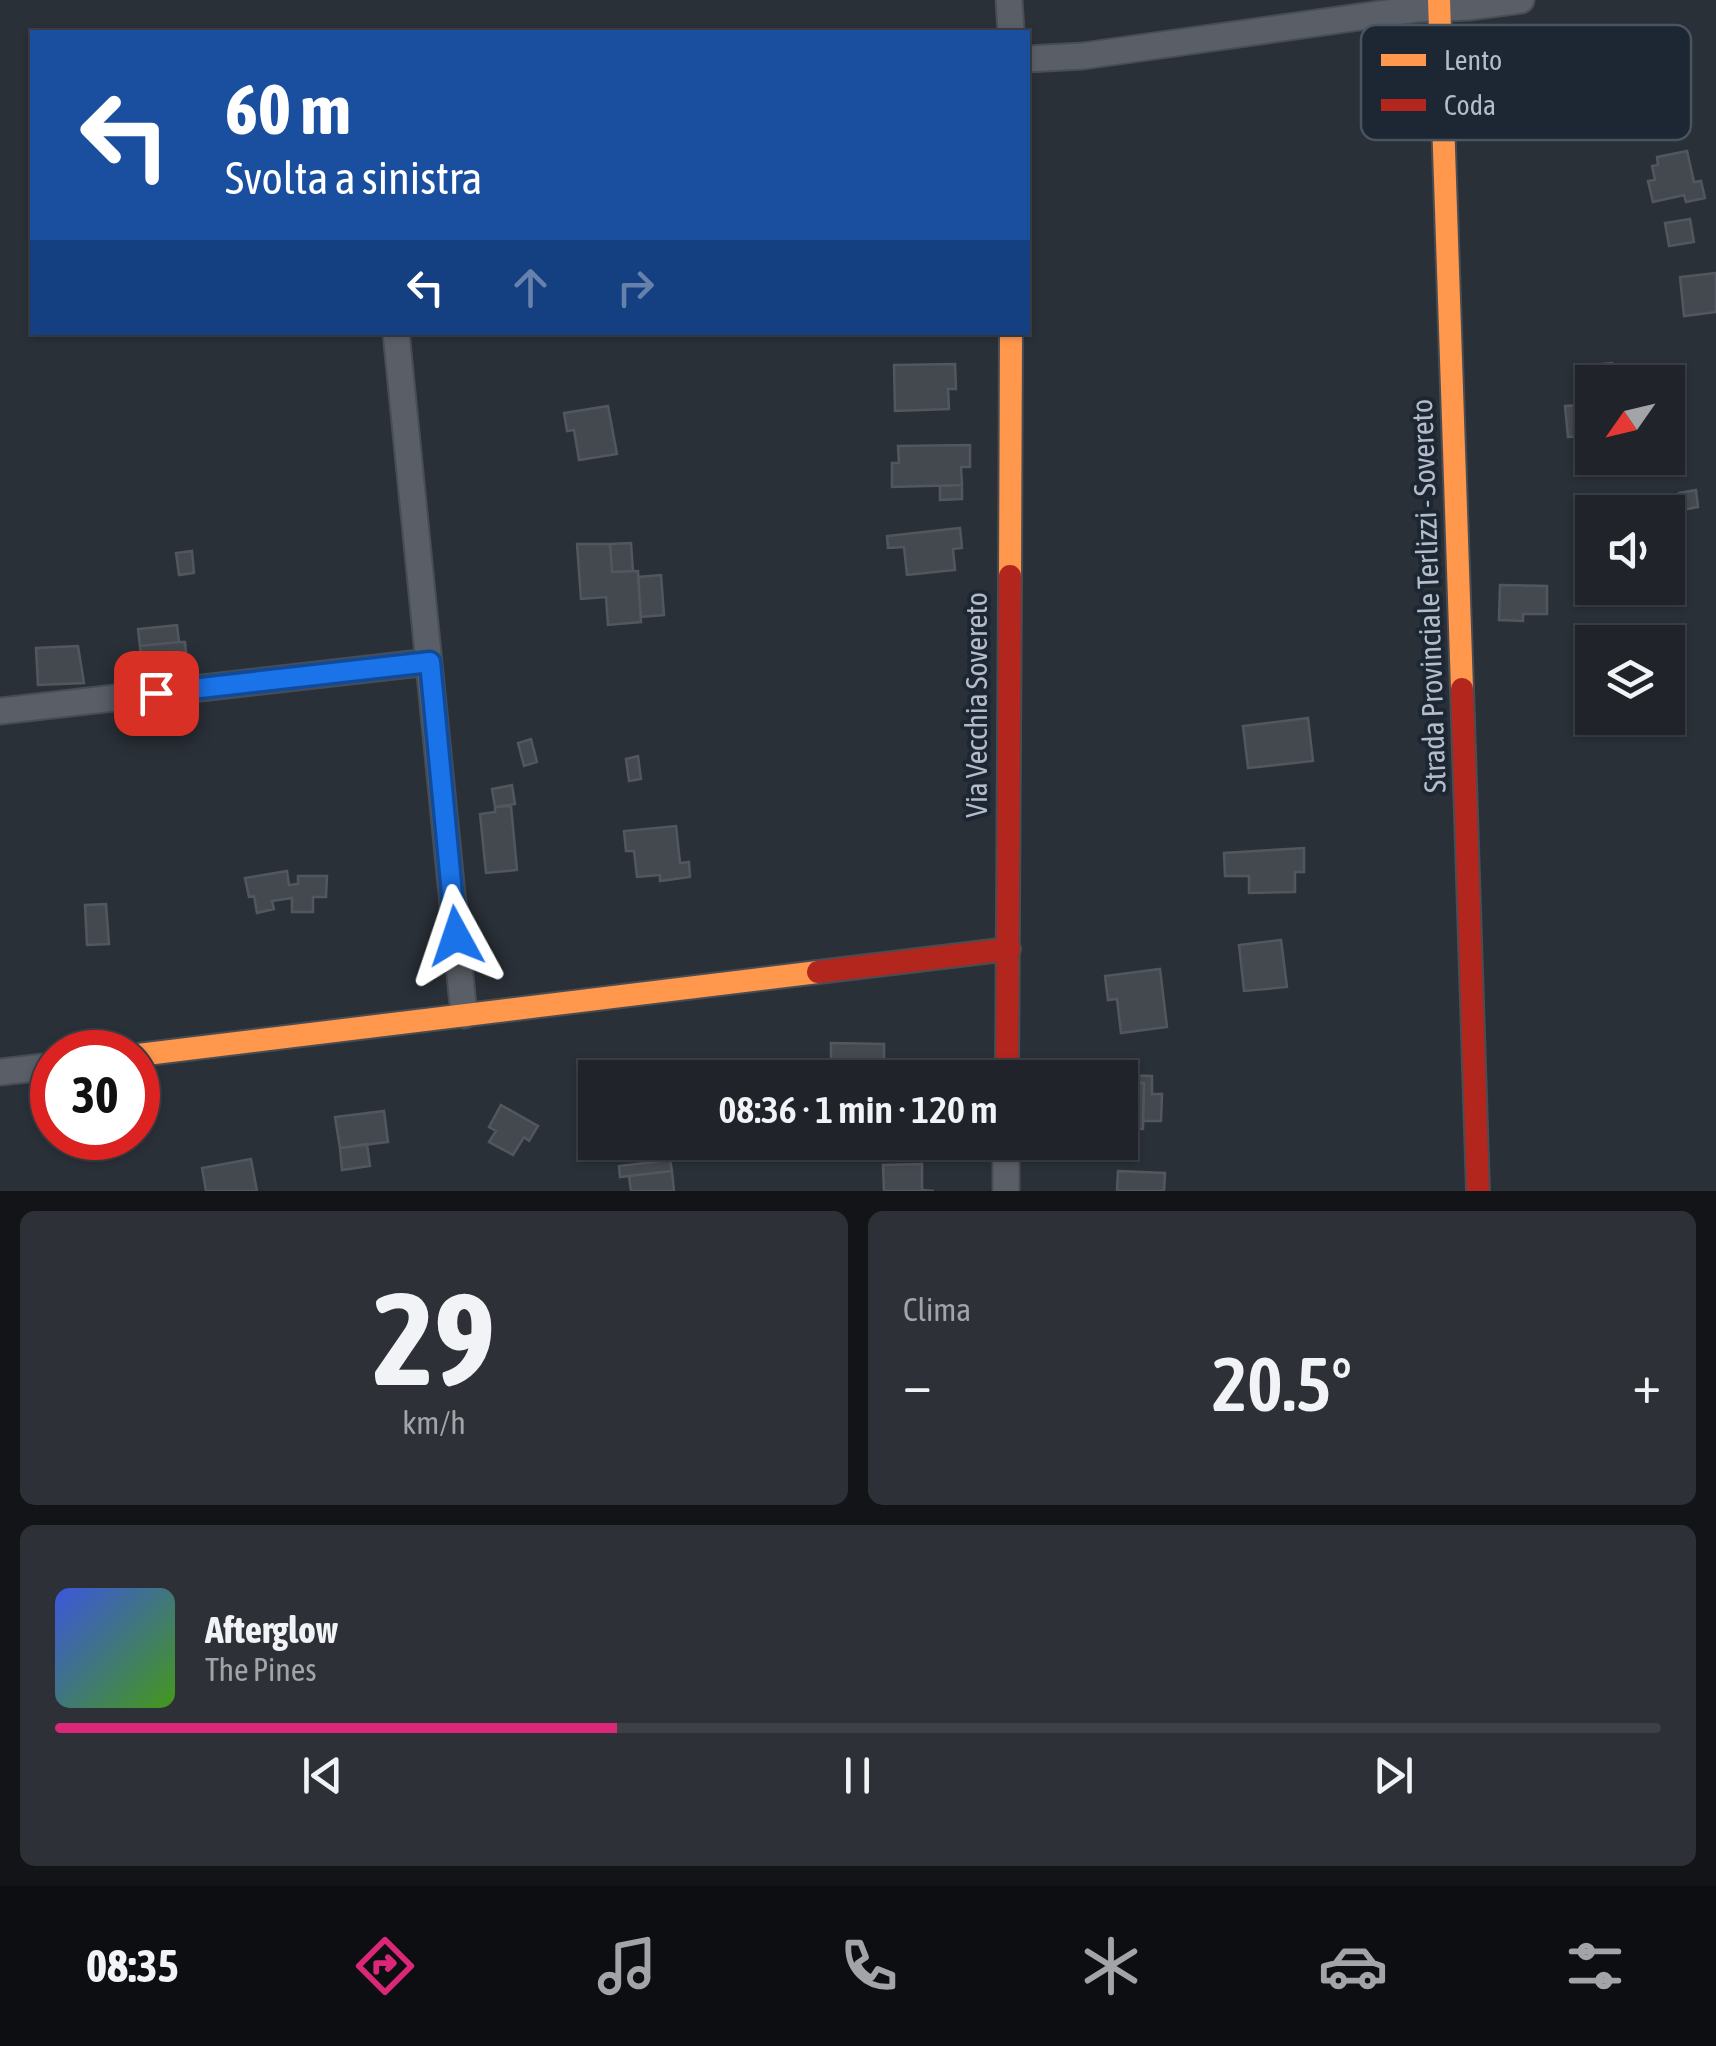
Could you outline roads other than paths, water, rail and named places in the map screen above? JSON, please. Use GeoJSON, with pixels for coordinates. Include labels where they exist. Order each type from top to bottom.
{"type":"FeatureCollection","features":[{"type":"Feature","properties":{"kind":"street"},"geometry":{"type":"LineString","coordinates":[[1010,0],[1011,30]]}},
{"type":"Feature","properties":{"kind":"street"},"geometry":{"type":"LineString","coordinates":[[1030,60],[1083,56],[1439,4],[1521,0]]}},
{"type":"Feature","properties":{"kind":"street","name":"Strada Provinciale Terlizzi - Sovereto"},"geometry":{"type":"LineString","coordinates":[[1443,140],[1478,1191]]}},
{"type":"Feature","properties":{"kind":"street"},"geometry":{"type":"LineString","coordinates":[[396,335],[464,1015]]}},
{"type":"Feature","properties":{"kind":"street","name":"Via Vecchia Sovereto"},"geometry":{"type":"LineString","coordinates":[[1007,1060],[1011,335]]}},
{"type":"Feature","properties":{"kind":"street"},"geometry":{"type":"LineString","coordinates":[[0,710],[430,662]]}},
{"type":"Feature","properties":{"kind":"street"},"geometry":{"type":"LineString","coordinates":[[160,1052],[1008,950]]}},
{"type":"Feature","properties":{"kind":"street"},"geometry":{"type":"LineString","coordinates":[[0,1072],[30,1069]]}},
{"type":"Feature","properties":{"kind":"street"},"geometry":{"type":"LineString","coordinates":[[1006,1160],[1006,1191]]}}]}
